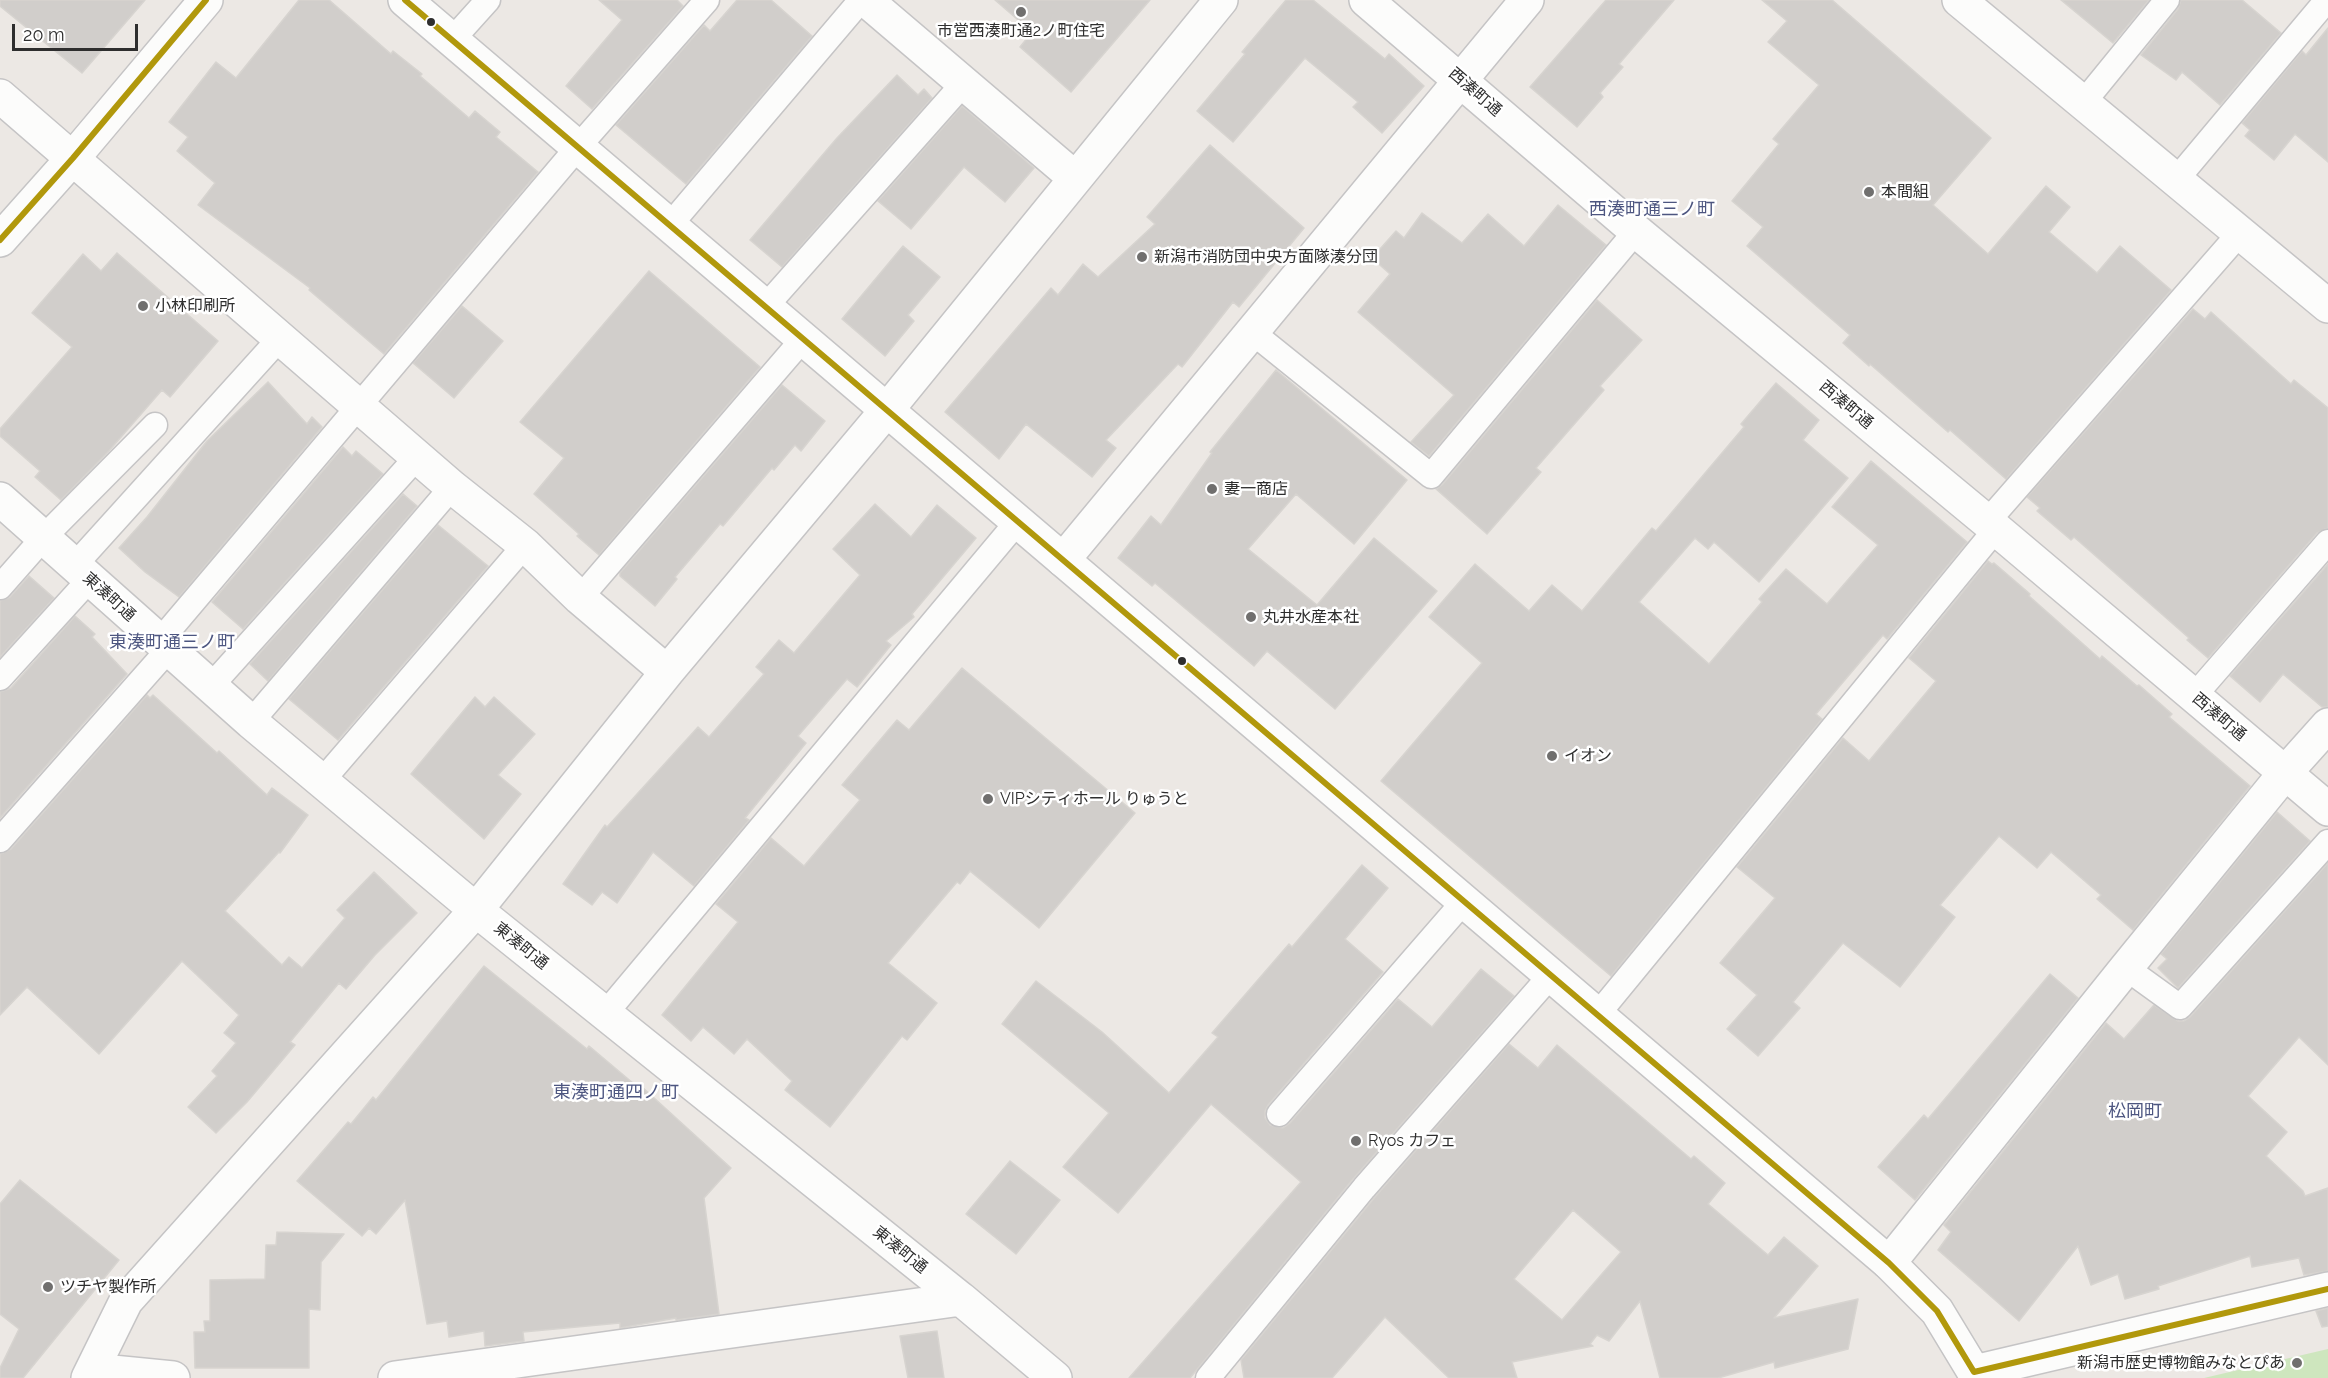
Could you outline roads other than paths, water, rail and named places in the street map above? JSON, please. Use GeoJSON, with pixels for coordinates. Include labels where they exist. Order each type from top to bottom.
{"type":"FeatureCollection","features":[{"type":"Feature","properties":{"kind":"street"},"geometry":{"type":"LineString","coordinates":[[0,240],[73,158],[206,0]]}},
{"type":"Feature","properties":{"kind":"street"},"geometry":{"type":"LineString","coordinates":[[405,0],[1889,1263],[1937,1311],[1968,1376],[2328,1289]]}},
{"type":"Feature","properties":{"kind":"street"},"geometry":{"type":"LineString","coordinates":[[866,0],[1075,177]]}},
{"type":"Feature","properties":{"kind":"street"},"geometry":{"type":"LineString","coordinates":[[173,1378],[90,1374],[126,1301],[476,910],[667,672],[887,410],[1221,0]]}},
{"type":"Feature","properties":{"kind":"street","name":"西湊町通"},"geometry":{"type":"LineString","coordinates":[[1366,0],[1636,231],[1992,526],[2328,809]]}},
{"type":"Feature","properties":{"kind":"street"},"geometry":{"type":"LineString","coordinates":[[1063,560],[1527,0]]}},
{"type":"Feature","properties":{"kind":"street"},"geometry":{"type":"LineString","coordinates":[[1959,0],[2328,306]]}},
{"type":"Feature","properties":{"kind":"street"},"geometry":{"type":"LineString","coordinates":[[0,96],[452,487],[525,545],[580,598],[667,672]]}},
{"type":"Feature","properties":{"kind":"street","name":"東湊町通"},"geometry":{"type":"LineString","coordinates":[[0,499],[251,722],[476,910],[961,1299],[1055,1378]]}},
{"type":"Feature","properties":{"kind":"street"},"geometry":{"type":"LineString","coordinates":[[1889,1263],[2126,968],[2285,773],[2328,724]]}},
{"type":"Feature","properties":{"kind":"street"},"geometry":{"type":"LineString","coordinates":[[395,1378],[961,1299]]}},
{"type":"Feature","properties":{"kind":"lane"},"geometry":{"type":"LineString","coordinates":[[452,40],[488,0]]}},
{"type":"Feature","properties":{"kind":"lane"},"geometry":{"type":"LineString","coordinates":[[0,840],[164,646],[359,406],[578,147],[707,0]]}},
{"type":"Feature","properties":{"kind":"lane"},"geometry":{"type":"LineString","coordinates":[[670,225],[861,0]]}},
{"type":"Feature","properties":{"kind":"lane"},"geometry":{"type":"LineString","coordinates":[[2082,102],[2167,0]]}},
{"type":"Feature","properties":{"kind":"lane"},"geometry":{"type":"LineString","coordinates":[[2176,180],[2327,0]]}},
{"type":"Feature","properties":{"kind":"lane"},"geometry":{"type":"LineString","coordinates":[[766,306],[963,84]]}},
{"type":"Feature","properties":{"kind":"lane"},"geometry":{"type":"LineString","coordinates":[[1252,332],[1431,476],[1636,231]]}},
{"type":"Feature","properties":{"kind":"lane"},"geometry":{"type":"LineString","coordinates":[[1598,1014],[1992,526],[2240,233]]}},
{"type":"Feature","properties":{"kind":"lane"},"geometry":{"type":"LineString","coordinates":[[0,678],[82,573],[281,337]]}},
{"type":"Feature","properties":{"kind":"lane"},"geometry":{"type":"LineString","coordinates":[[580,598],[803,339]]}},
{"type":"Feature","properties":{"kind":"lane"},"geometry":{"type":"LineString","coordinates":[[0,587],[44,537],[155,425]]}},
{"type":"Feature","properties":{"kind":"lane"},"geometry":{"type":"LineString","coordinates":[[211,686],[417,457]]}},
{"type":"Feature","properties":{"kind":"lane"},"geometry":{"type":"LineString","coordinates":[[251,722],[452,487]]}},
{"type":"Feature","properties":{"kind":"lane"},"geometry":{"type":"LineString","coordinates":[[605,1014],[1018,521]]}},
{"type":"Feature","properties":{"kind":"lane"},"geometry":{"type":"LineString","coordinates":[[2194,696],[2328,542]]}},
{"type":"Feature","properties":{"kind":"lane"},"geometry":{"type":"LineString","coordinates":[[322,781],[525,545]]}},
{"type":"Feature","properties":{"kind":"lane"},"geometry":{"type":"LineString","coordinates":[[2126,968],[2180,1007],[2328,842]]}},
{"type":"Feature","properties":{"kind":"lane"},"geometry":{"type":"LineString","coordinates":[[1279,1114],[1465,900]]}},
{"type":"Feature","properties":{"kind":"lane"},"geometry":{"type":"LineString","coordinates":[[1208,1378],[1364,1188],[1552,974]]}},
{"type":"Feature","properties":{"kind":"place","name":"市営西湊町通2ノ町住宅"},"geometry":{"type":"Point","coordinates":[1021,12]}},
{"type":"Feature","properties":{"kind":"place","name":"本間組"},"geometry":{"type":"Point","coordinates":[1869,192]}},
{"type":"Feature","properties":{"kind":"place","name":"新潟市消防団中央方面隊湊分団"},"geometry":{"type":"Point","coordinates":[1142,257]}},
{"type":"Feature","properties":{"kind":"place","name":"小林印刷所"},"geometry":{"type":"Point","coordinates":[143,306]}},
{"type":"Feature","properties":{"kind":"place","name":"妻一商店"},"geometry":{"type":"Point","coordinates":[1212,489]}},
{"type":"Feature","properties":{"kind":"place","name":"丸井水産本社"},"geometry":{"type":"Point","coordinates":[1251,617]}},
{"type":"Feature","properties":{"kind":"place","name":"イオン"},"geometry":{"type":"Point","coordinates":[1552,756]}},
{"type":"Feature","properties":{"kind":"place","name":"VIPシティホール りゅうと"},"geometry":{"type":"Point","coordinates":[988,799]}},
{"type":"Feature","properties":{"kind":"place","name":"Ryos カフェ"},"geometry":{"type":"Point","coordinates":[1356,1141]}},
{"type":"Feature","properties":{"kind":"place","name":"ツチヤ製作所"},"geometry":{"type":"Point","coordinates":[48,1287]}},
{"type":"Feature","properties":{"kind":"place","name":"新潟市歴史博物館みなとぴあ"},"geometry":{"type":"Point","coordinates":[2297,1363]}},
{"type":"Feature","properties":{"kind":"district","name":"西湊町通三ノ町"},"geometry":{"type":"Point","coordinates":[1652,210]}},
{"type":"Feature","properties":{"kind":"district","name":"東湊町通三ノ町"},"geometry":{"type":"Point","coordinates":[172,643]}},
{"type":"Feature","properties":{"kind":"district","name":"東湊町通四ノ町"},"geometry":{"type":"Point","coordinates":[616,1093]}},
{"type":"Feature","properties":{"kind":"district","name":"松岡町"},"geometry":{"type":"Point","coordinates":[2135,1112]}}]}
